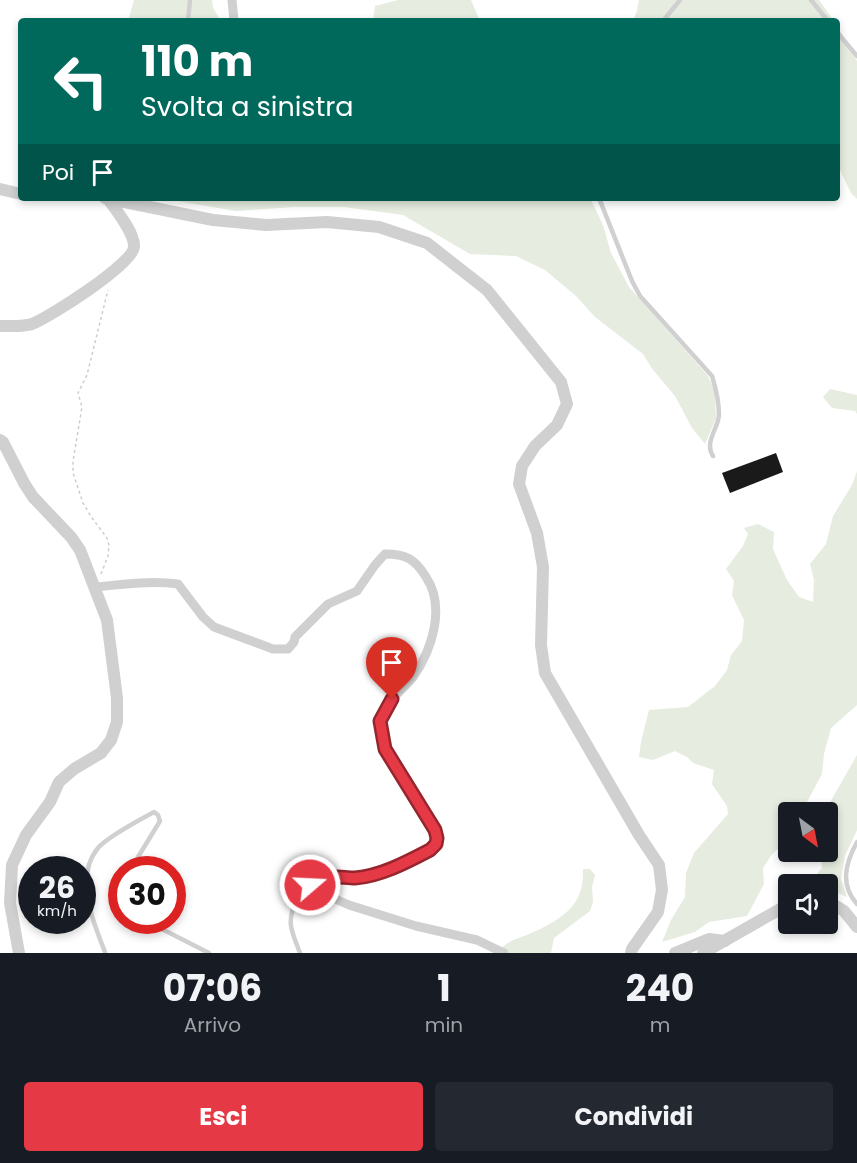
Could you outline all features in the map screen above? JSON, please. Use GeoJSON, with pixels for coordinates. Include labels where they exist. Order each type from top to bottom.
{"type":"FeatureCollection","features":[{"type":"Feature","properties":{"kind":"street"},"geometry":{"type":"LineString","coordinates":[[232,0],[234,18]]}},
{"type":"Feature","properties":{"kind":"street"},"geometry":{"type":"LineString","coordinates":[[0,189],[18,193]]}},
{"type":"Feature","properties":{"kind":"street"},"geometry":{"type":"LineString","coordinates":[[0,326],[31,324],[103,280],[126,260],[134,250],[134,242],[125,224],[108,201]]}},
{"type":"Feature","properties":{"kind":"street"},"geometry":{"type":"LineString","coordinates":[[121,201],[213,220],[266,225],[327,222],[379,227],[427,243],[487,290],[561,382],[567,404],[557,425],[535,446],[522,466],[519,484],[537,533],[543,567],[541,645],[545,673],[639,836],[659,865],[662,890],[658,912],[631,953]]}},
{"type":"Feature","properties":{"kind":"street"},"geometry":{"type":"LineString","coordinates":[[0,440],[33,497],[71,537],[80,550],[107,620],[117,698],[117,722],[111,740],[101,753],[59,782],[50,802],[26,835],[12,866],[10,903],[19,953]]}},
{"type":"Feature","properties":{"kind":"street"},"geometry":{"type":"LineString","coordinates":[[95,587],[139,582],[178,584],[203,617],[214,627],[273,649],[288,649],[295,637],[328,604],[357,591],[385,554],[397,554],[412,559],[434,590],[435,622],[427,655],[412,679],[392,699],[380,721],[385,749],[435,830],[436,844],[430,850],[374,875],[353,878],[336,876],[312,882],[311,892],[324,894],[349,905],[416,926],[477,940],[504,953]]}},
{"type":"Feature","properties":{"kind":"street"},"geometry":{"type":"LineString","coordinates":[[838,907],[857,927]]}},
{"type":"Feature","properties":{"kind":"street"},"geometry":{"type":"LineString","coordinates":[[703,953],[778,910]]}},
{"type":"Feature","properties":{"kind":"street"},"geometry":{"type":"LineString","coordinates":[[675,953],[709,939],[725,940]]}},
{"type":"Feature","properties":{"kind":"lane"},"geometry":{"type":"LineString","coordinates":[[188,18],[190,0]]}},
{"type":"Feature","properties":{"kind":"lane"},"geometry":{"type":"LineString","coordinates":[[665,18],[680,0]]}},
{"type":"Feature","properties":{"kind":"lane"},"geometry":{"type":"LineString","coordinates":[[811,0],[826,18]]}},
{"type":"Feature","properties":{"kind":"lane"},"geometry":{"type":"LineString","coordinates":[[840,36],[857,56]]}},
{"type":"Feature","properties":{"kind":"lane"},"geometry":{"type":"LineString","coordinates":[[600,201],[632,282],[640,296],[712,376],[719,412],[718,423],[711,437],[710,450],[713,456]]}},
{"type":"Feature","properties":{"kind":"lane"},"geometry":{"type":"LineString","coordinates":[[105,951],[90,909],[87,885],[89,868],[99,846],[154,812],[160,821],[139,856]]}},
{"type":"Feature","properties":{"kind":"lane"},"geometry":{"type":"LineString","coordinates":[[857,842],[850,855],[845,878],[851,898],[857,904]]}},
{"type":"Feature","properties":{"kind":"lane"},"geometry":{"type":"LineString","coordinates":[[300,953],[291,928],[290,913],[297,898],[311,892]]}},
{"type":"Feature","properties":{"kind":"lane"},"geometry":{"type":"LineString","coordinates":[[172,934],[209,953]]}},
{"type":"Feature","properties":{"kind":"path"},"geometry":{"type":"LineString","coordinates":[[95,587],[108,556],[109,544],[83,503],[73,472],[73,461],[82,407],[78,393],[87,375],[108,289]]}},
{"type":"Feature","properties":{"kind":"shaded area"},"geometry":{"type":"Polygon","coordinates":[[[134,0],[212,0],[213,8],[219,18],[129,18],[134,0]]]}},
{"type":"Feature","properties":{"kind":"shaded area"},"geometry":{"type":"Polygon","coordinates":[[[398,0],[471,0],[479,18],[373,18],[375,6],[398,0]]]}},
{"type":"Feature","properties":{"kind":"shaded area"},"geometry":{"type":"Polygon","coordinates":[[[639,0],[819,0],[832,18],[634,18],[639,0]]]}},
{"type":"Feature","properties":{"kind":"shaded area"},"geometry":{"type":"Polygon","coordinates":[[[840,31],[857,61],[857,199],[851,193],[840,170],[840,31]]]}},
{"type":"Feature","properties":{"kind":"shaded area"},"geometry":{"type":"Polygon","coordinates":[[[178,201],[591,201],[603,225],[611,253],[629,287],[708,376],[715,392],[716,418],[705,444],[692,428],[675,396],[643,354],[595,317],[576,296],[545,270],[516,256],[470,254],[403,215],[344,207],[294,207],[236,211],[178,201]]]}},
{"type":"Feature","properties":{"kind":"shaded area"},"geometry":{"type":"Polygon","coordinates":[[[830,389],[857,395],[857,414],[855,411],[832,408],[823,397],[830,389]]]}},
{"type":"Feature","properties":{"kind":"shaded area"},"geometry":{"type":"Polygon","coordinates":[[[857,471],[857,705],[831,728],[824,754],[822,774],[807,802],[778,802],[778,849],[763,868],[764,884],[747,916],[709,922],[695,932],[662,942],[671,920],[685,897],[686,873],[694,853],[728,814],[727,806],[712,784],[714,770],[693,763],[675,751],[653,760],[639,757],[649,710],[688,707],[715,686],[727,670],[731,655],[742,641],[744,620],[732,595],[734,581],[726,569],[743,546],[748,534],[744,528],[758,524],[774,532],[773,549],[787,580],[799,597],[813,602],[814,580],[810,564],[826,544],[833,516],[852,485],[857,471]]]}},
{"type":"Feature","properties":{"kind":"shaded area"},"geometry":{"type":"Polygon","coordinates":[[[857,755],[857,830],[845,856],[841,879],[847,897],[838,893],[838,874],[817,874],[822,868],[822,862],[838,862],[838,802],[830,802],[857,755]]]}},
{"type":"Feature","properties":{"kind":"shaded area"},"geometry":{"type":"Polygon","coordinates":[[[583,869],[590,869],[595,875],[590,911],[554,938],[551,953],[497,953],[508,943],[544,927],[566,912],[577,900],[583,869]]]}},
{"type":"Feature","properties":{"kind":"building"},"geometry":{"type":"Polygon","coordinates":[[[776,453],[783,472],[730,493],[722,473],[776,453]]]}},
{"type":"Feature","properties":{"kind":"route"},"geometry":{"type":"LineString","coordinates":[[310,885],[320,879],[336,876],[353,878],[374,875],[430,850],[436,844],[435,830],[385,749],[380,721],[392,699]]}}]}
